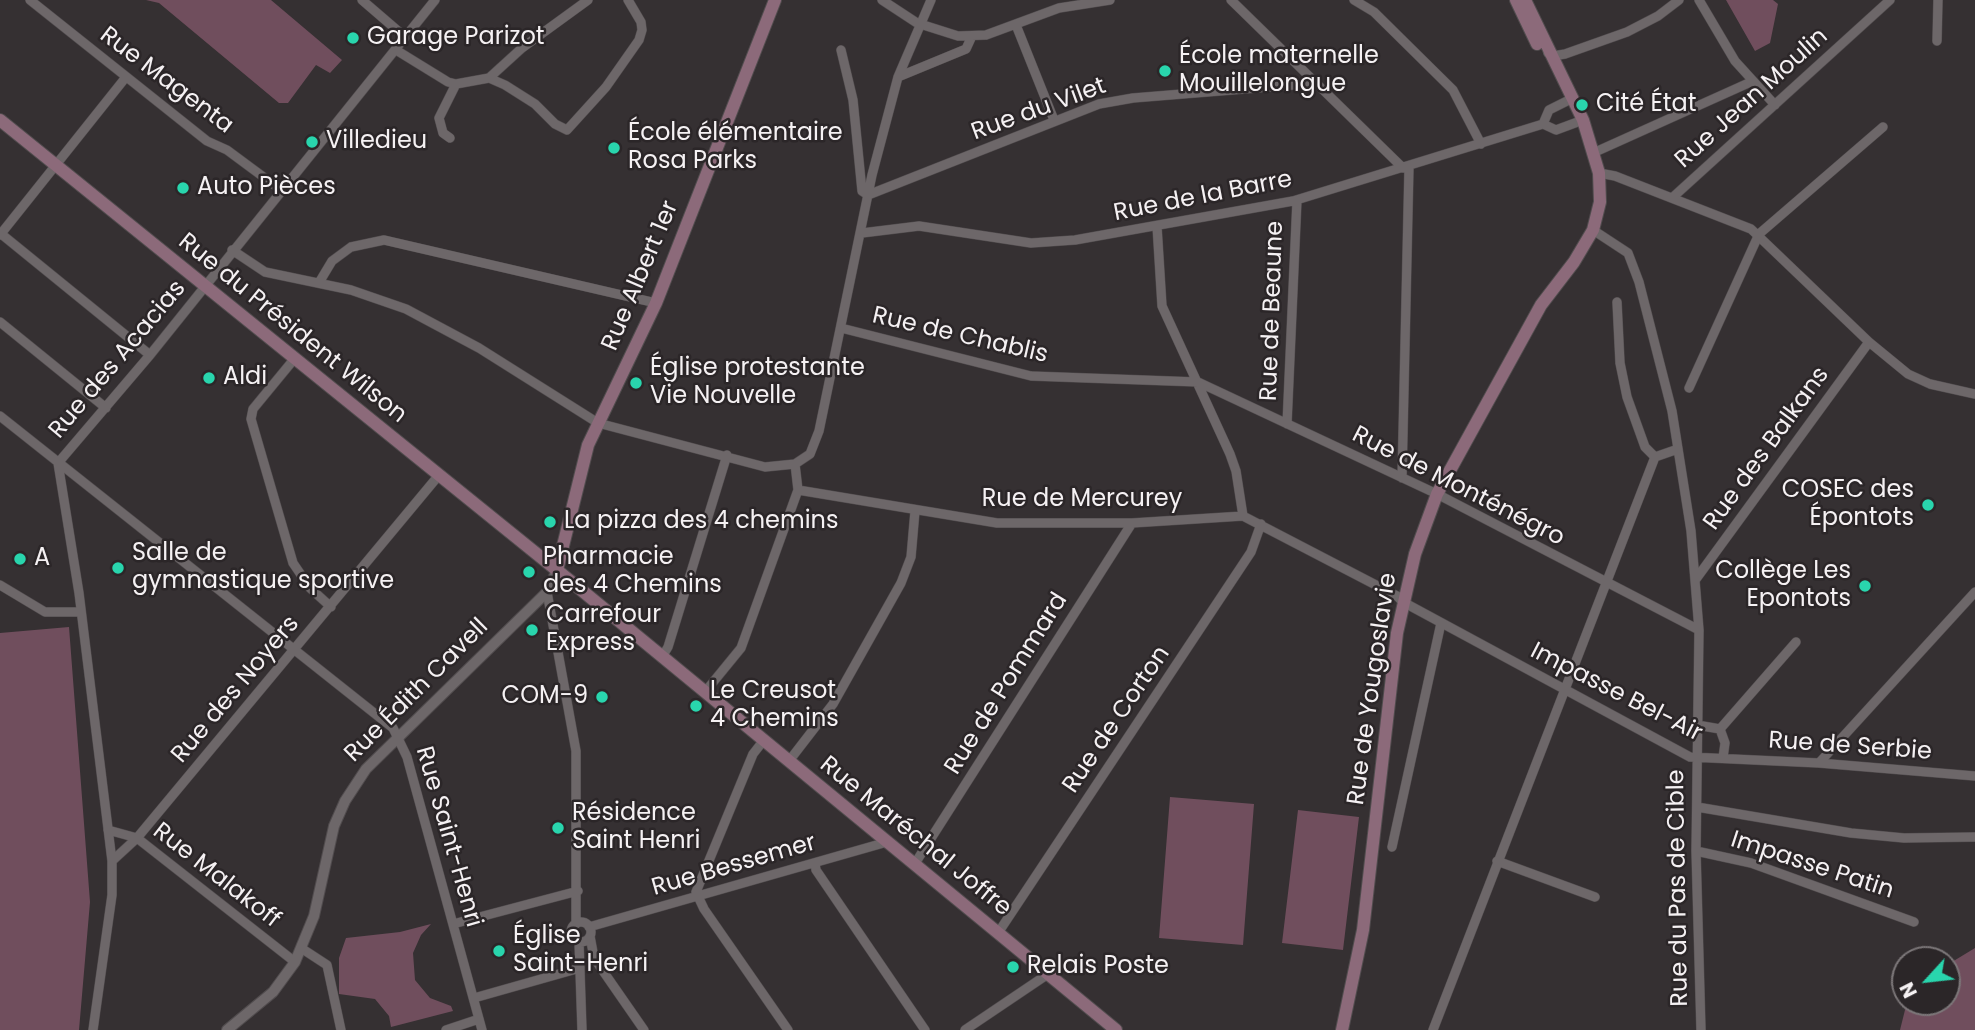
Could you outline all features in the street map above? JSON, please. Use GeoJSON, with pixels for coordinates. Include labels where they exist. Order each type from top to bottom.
{"type":"FeatureCollection","features":[{"type":"Feature","properties":{"kind":"main road","name":"Rue Albert 1er"},"geometry":{"type":"LineString","coordinates":[[557,570],[584,454],[656,303],[775,0]]}},
{"type":"Feature","properties":{"kind":"main road"},"geometry":{"type":"LineString","coordinates":[[1516,0],[1570,100]]}},
{"type":"Feature","properties":{"kind":"main road"},"geometry":{"type":"LineString","coordinates":[[1525,0],[1553,56],[1570,100]]}},
{"type":"Feature","properties":{"kind":"main road","name":"Rue de Yougoslavie"},"geometry":{"type":"LineString","coordinates":[[1342,1030],[1363,930],[1403,602],[1415,554],[1437,494],[1541,305],[1574,262],[1593,230],[1600,202],[1599,173],[1587,137],[1570,100]]}},
{"type":"Feature","properties":{"kind":"main road","name":"Rue du Président Wilson"},"geometry":{"type":"LineString","coordinates":[[0,120],[557,570]]}},
{"type":"Feature","properties":{"kind":"main road","name":"Rue Maréchal Joffre"},"geometry":{"type":"LineString","coordinates":[[557,570],[1116,1030]]}},
{"type":"Feature","properties":{"kind":"street","name":"Rue Magenta"},"geometry":{"type":"LineString","coordinates":[[30,0],[207,141],[236,156],[281,190]]}},
{"type":"Feature","properties":{"kind":"street"},"geometry":{"type":"LineString","coordinates":[[362,0],[405,37]]}},
{"type":"Feature","properties":{"kind":"street","name":"Rue des Acacias"},"geometry":{"type":"LineString","coordinates":[[93,1030],[112,895],[112,861],[82,612],[58,463],[150,355],[435,0]]}},
{"type":"Feature","properties":{"kind":"street"},"geometry":{"type":"LineString","coordinates":[[489,79],[522,48],[588,0]]}},
{"type":"Feature","properties":{"kind":"street"},"geometry":{"type":"LineString","coordinates":[[396,50],[439,78],[456,84],[489,79],[522,94],[561,129],[571,127],[639,40],[641,22],[628,0]]}},
{"type":"Feature","properties":{"kind":"street"},"geometry":{"type":"LineString","coordinates":[[883,0],[921,24],[958,36],[986,35],[1059,8],[1110,0]]}},
{"type":"Feature","properties":{"kind":"street"},"geometry":{"type":"LineString","coordinates":[[232,250],[265,272],[320,281],[378,299],[423,318],[479,348],[598,423],[765,467],[795,464],[810,454],[815,445],[868,195],[898,77],[931,0]]}},
{"type":"Feature","properties":{"kind":"street"},"geometry":{"type":"LineString","coordinates":[[1231,0],[1406,168],[1402,478]]}},
{"type":"Feature","properties":{"kind":"street"},"geometry":{"type":"LineString","coordinates":[[1354,0],[1374,12],[1453,90],[1481,144]]}},
{"type":"Feature","properties":{"kind":"street"},"geometry":{"type":"LineString","coordinates":[[1539,47],[1553,56],[1627,32],[1658,16],[1679,0]]}},
{"type":"Feature","properties":{"kind":"street"},"geometry":{"type":"LineString","coordinates":[[1699,0],[1735,61],[1775,105]]}},
{"type":"Feature","properties":{"kind":"street","name":"Rue Jean Moulin"},"geometry":{"type":"LineString","coordinates":[[1672,198],[1890,0]]}},
{"type":"Feature","properties":{"kind":"street"},"geometry":{"type":"LineString","coordinates":[[1937,41],[1938,0]]}},
{"type":"Feature","properties":{"kind":"street"},"geometry":{"type":"LineString","coordinates":[[1016,25],[1055,120]]}},
{"type":"Feature","properties":{"kind":"street"},"geometry":{"type":"LineString","coordinates":[[898,77],[966,49],[972,36]]}},
{"type":"Feature","properties":{"kind":"street"},"geometry":{"type":"LineString","coordinates":[[841,50],[853,100],[862,191],[868,195]]}},
{"type":"Feature","properties":{"kind":"street"},"geometry":{"type":"LineString","coordinates":[[126,76],[57,166],[0,234],[150,355]]}},
{"type":"Feature","properties":{"kind":"street","name":"Rue du Vilet"},"geometry":{"type":"LineString","coordinates":[[868,195],[1099,104],[1133,98],[1306,84],[1312,79]]}},
{"type":"Feature","properties":{"kind":"street"},"geometry":{"type":"LineString","coordinates":[[1593,153],[1753,81]]}},
{"type":"Feature","properties":{"kind":"street"},"geometry":{"type":"LineString","coordinates":[[450,138],[443,134],[439,118],[456,84]]}},
{"type":"Feature","properties":{"kind":"street","name":"Rue de la Barre"},"geometry":{"type":"LineString","coordinates":[[1543,124],[1549,110],[1570,100]]}},
{"type":"Feature","properties":{"kind":"street","name":"Rue de la Barre"},"geometry":{"type":"LineString","coordinates":[[862,233],[919,226],[1031,243],[1054,243],[1297,200],[1543,124],[1556,130],[1580,121]]}},
{"type":"Feature","properties":{"kind":"street"},"geometry":{"type":"LineString","coordinates":[[1689,388],[1759,234],[1883,127]]}},
{"type":"Feature","properties":{"kind":"street"},"geometry":{"type":"LineString","coordinates":[[1599,173],[1672,198],[1759,234],[1869,342],[1908,374],[1930,384],[1975,394]]}},
{"type":"Feature","properties":{"kind":"street","name":"Rue de Beaune"},"geometry":{"type":"LineString","coordinates":[[1287,424],[1297,200]]}},
{"type":"Feature","properties":{"kind":"street"},"geometry":{"type":"LineString","coordinates":[[1157,226],[1162,306],[1235,465],[1242,516],[1397,596],[1403,602]]}},
{"type":"Feature","properties":{"kind":"street","name":"Rue du Pas de Cible"},"geometry":{"type":"LineString","coordinates":[[1593,230],[1628,253],[1639,282],[1672,411],[1696,579],[1699,630],[1696,851],[1700,1030]]}},
{"type":"Feature","properties":{"kind":"street"},"geometry":{"type":"LineString","coordinates":[[320,281],[332,261],[351,247],[384,240],[656,303]]}},
{"type":"Feature","properties":{"kind":"street"},"geometry":{"type":"LineString","coordinates":[[1617,302],[1620,363],[1627,397],[1644,447],[1655,457]]}},
{"type":"Feature","properties":{"kind":"street"},"geometry":{"type":"LineString","coordinates":[[0,322],[106,408]]}},
{"type":"Feature","properties":{"kind":"street","name":"Rue de Chablis"},"geometry":{"type":"LineString","coordinates":[[841,328],[1031,376],[1198,382]]}},
{"type":"Feature","properties":{"kind":"street","name":"Rue des Balkans"},"geometry":{"type":"LineString","coordinates":[[1696,579],[1869,342]]}},
{"type":"Feature","properties":{"kind":"street"},"geometry":{"type":"LineString","coordinates":[[295,358],[253,409],[251,419],[293,563],[310,588],[331,607]]}},
{"type":"Feature","properties":{"kind":"street","name":"Rue de Monténégro"},"geometry":{"type":"LineString","coordinates":[[1198,382],[1437,494],[1699,630]]}},
{"type":"Feature","properties":{"kind":"street"},"geometry":{"type":"LineString","coordinates":[[0,416],[393,727],[399,736]]}},
{"type":"Feature","properties":{"kind":"street"},"geometry":{"type":"LineString","coordinates":[[1433,1030],[1655,457],[1678,449]]}},
{"type":"Feature","properties":{"kind":"street"},"geometry":{"type":"LineString","coordinates":[[662,657],[668,647],[727,455]]}},
{"type":"Feature","properties":{"kind":"street"},"geometry":{"type":"LineString","coordinates":[[705,692],[741,648],[798,490],[795,464]]}},
{"type":"Feature","properties":{"kind":"street","name":"Rue des Noyers"},"geometry":{"type":"LineString","coordinates":[[112,861],[137,838],[439,475]]}},
{"type":"Feature","properties":{"kind":"street","name":"Rue de Mercurey"},"geometry":{"type":"LineString","coordinates":[[798,490],[997,523],[1132,523],[1242,516]]}},
{"type":"Feature","properties":{"kind":"street"},"geometry":{"type":"LineString","coordinates":[[789,761],[833,704],[901,583],[911,557],[915,511]]}},
{"type":"Feature","properties":{"kind":"street","name":"Rue de Pommard"},"geometry":{"type":"LineString","coordinates":[[914,864],[1132,523]]}},
{"type":"Feature","properties":{"kind":"street","name":"Rue de Corton"},"geometry":{"type":"LineString","coordinates":[[998,933],[1251,552],[1261,524]]}},
{"type":"Feature","properties":{"kind":"street","name":"Rue Édith Cavell"},"geometry":{"type":"LineString","coordinates":[[227,1030],[272,992],[295,962],[314,916],[326,850],[345,801],[366,769],[547,592],[557,570]]}},
{"type":"Feature","properties":{"kind":"street"},"geometry":{"type":"LineString","coordinates":[[0,585],[45,612],[82,612]]}},
{"type":"Feature","properties":{"kind":"street"},"geometry":{"type":"LineString","coordinates":[[547,592],[574,734],[578,891],[576,924],[572,934],[579,942],[582,1030]]}},
{"type":"Feature","properties":{"kind":"street"},"geometry":{"type":"LineString","coordinates":[[1819,763],[1975,592]]}},
{"type":"Feature","properties":{"kind":"street","name":"Impasse Bel-Air"},"geometry":{"type":"LineString","coordinates":[[1403,602],[1697,758],[1723,758],[1725,743],[1720,729],[1796,642]]}},
{"type":"Feature","properties":{"kind":"street"},"geometry":{"type":"LineString","coordinates":[[1392,847],[1441,623]]}},
{"type":"Feature","properties":{"kind":"street"},"geometry":{"type":"LineString","coordinates":[[1697,726],[1720,729]]}},
{"type":"Feature","properties":{"kind":"street","name":"Rue Saint-Henri"},"geometry":{"type":"LineString","coordinates":[[399,736],[482,1030]]}},
{"type":"Feature","properties":{"kind":"street"},"geometry":{"type":"LineString","coordinates":[[764,740],[753,754],[698,884],[698,896],[788,1030]]}},
{"type":"Feature","properties":{"kind":"street","name":"Rue de Serbie"},"geometry":{"type":"LineString","coordinates":[[1723,758],[1975,776]]}},
{"type":"Feature","properties":{"kind":"street"},"geometry":{"type":"LineString","coordinates":[[1696,807],[1851,833],[1904,838],[1975,837]]}},
{"type":"Feature","properties":{"kind":"street","name":"Rue Malakoff"},"geometry":{"type":"LineString","coordinates":[[108,830],[137,838],[295,962]]}},
{"type":"Feature","properties":{"kind":"street","name":"Rue Bessemer"},"geometry":{"type":"LineString","coordinates":[[579,942],[590,932],[698,896],[887,842]]}},
{"type":"Feature","properties":{"kind":"street","name":"Impasse Patin"},"geometry":{"type":"LineString","coordinates":[[1696,851],[1751,863],[1914,922]]}},
{"type":"Feature","properties":{"kind":"street"},"geometry":{"type":"LineString","coordinates":[[1497,861],[1595,897]]}},
{"type":"Feature","properties":{"kind":"street"},"geometry":{"type":"LineString","coordinates":[[815,863],[816,870],[925,1030]]}},
{"type":"Feature","properties":{"kind":"street"},"geometry":{"type":"LineString","coordinates":[[453,924],[578,891]]}},
{"type":"Feature","properties":{"kind":"street"},"geometry":{"type":"LineString","coordinates":[[576,924],[584,923],[590,932],[594,958],[644,1030]]}},
{"type":"Feature","properties":{"kind":"street"},"geometry":{"type":"LineString","coordinates":[[301,948],[327,965],[341,1030]]}},
{"type":"Feature","properties":{"kind":"street"},"geometry":{"type":"LineString","coordinates":[[474,998],[580,968]]}},
{"type":"Feature","properties":{"kind":"street"},"geometry":{"type":"LineString","coordinates":[[965,1030],[1048,974]]}},
{"type":"Feature","properties":{"kind":"street"},"geometry":{"type":"LineString","coordinates":[[446,1030],[479,1019]]}},
{"type":"Feature","properties":{"kind":"shaded area"},"geometry":{"type":"Polygon","coordinates":[[[146,0],[271,0],[342,60],[330,73],[316,65],[288,103],[279,103],[159,3],[146,0]]]}},
{"type":"Feature","properties":{"kind":"shaded area"},"geometry":{"type":"Polygon","coordinates":[[[1726,0],[1773,0],[1778,4],[1770,43],[1755,51],[1726,0]]]}},
{"type":"Feature","properties":{"kind":"shaded area"},"geometry":{"type":"Polygon","coordinates":[[[69,627],[90,902],[79,1030],[0,1030],[0,633],[69,627]]]}},
{"type":"Feature","properties":{"kind":"shaded area"},"geometry":{"type":"Polygon","coordinates":[[[1170,797],[1254,804],[1243,945],[1159,938],[1170,797]]]}},
{"type":"Feature","properties":{"kind":"shaded area"},"geometry":{"type":"Polygon","coordinates":[[[1298,810],[1359,817],[1343,950],[1282,943],[1298,810]]]}},
{"type":"Feature","properties":{"kind":"shaded area"},"geometry":{"type":"Polygon","coordinates":[[[431,924],[421,935],[413,953],[415,980],[430,998],[451,1006],[453,1011],[391,1027],[389,1016],[375,999],[339,994],[339,958],[346,938],[400,932],[431,924]]]}},
{"type":"Feature","properties":{"kind":"shaded area"},"geometry":{"type":"Polygon","coordinates":[[[1975,948],[1975,1030],[1900,1030],[1904,1016],[1961,1016],[1961,956],[1975,948]]]}},
{"type":"Feature","properties":{"kind":"place","name":"Garage Parizot"},"geometry":{"type":"Point","coordinates":[353,38]}},
{"type":"Feature","properties":{"kind":"place","name":"École maternelle Mouillelongue"},"geometry":{"type":"Point","coordinates":[1165,71]}},
{"type":"Feature","properties":{"kind":"place","name":"Cité État"},"geometry":{"type":"Point","coordinates":[1582,105]}},
{"type":"Feature","properties":{"kind":"place","name":"Villedieu"},"geometry":{"type":"Point","coordinates":[312,142]}},
{"type":"Feature","properties":{"kind":"place","name":"École élémentaire Rosa Parks"},"geometry":{"type":"Point","coordinates":[614,148]}},
{"type":"Feature","properties":{"kind":"place","name":"Auto Pièces"},"geometry":{"type":"Point","coordinates":[183,188]}},
{"type":"Feature","properties":{"kind":"place","name":"Aldi"},"geometry":{"type":"Point","coordinates":[209,378]}},
{"type":"Feature","properties":{"kind":"place","name":"Église protestante Vie Nouvelle"},"geometry":{"type":"Point","coordinates":[636,383]}},
{"type":"Feature","properties":{"kind":"place","name":"COSEC des Épontots"},"geometry":{"type":"Point","coordinates":[1928,505]}},
{"type":"Feature","properties":{"kind":"place","name":"La pizza des 4 chemins"},"geometry":{"type":"Point","coordinates":[550,522]}},
{"type":"Feature","properties":{"kind":"place","name":"A"},"geometry":{"type":"Point","coordinates":[20,559]}},
{"type":"Feature","properties":{"kind":"place","name":"Salle de gymnastique sportive"},"geometry":{"type":"Point","coordinates":[118,568]}},
{"type":"Feature","properties":{"kind":"place","name":"Pharmacie des 4 Chemins"},"geometry":{"type":"Point","coordinates":[529,572]}},
{"type":"Feature","properties":{"kind":"place","name":"Collège Les Epontots"},"geometry":{"type":"Point","coordinates":[1865,586]}},
{"type":"Feature","properties":{"kind":"place","name":"Carrefour Express"},"geometry":{"type":"Point","coordinates":[532,630]}},
{"type":"Feature","properties":{"kind":"place","name":"COM-9"},"geometry":{"type":"Point","coordinates":[602,697]}},
{"type":"Feature","properties":{"kind":"place","name":"Le Creusot 4 Chemins"},"geometry":{"type":"Point","coordinates":[696,706]}},
{"type":"Feature","properties":{"kind":"place","name":"Résidence Saint Henri"},"geometry":{"type":"Point","coordinates":[558,828]}},
{"type":"Feature","properties":{"kind":"place","name":"Église Saint-Henri"},"geometry":{"type":"Point","coordinates":[499,951]}},
{"type":"Feature","properties":{"kind":"place","name":"Relais Poste"},"geometry":{"type":"Point","coordinates":[1013,967]}}]}
